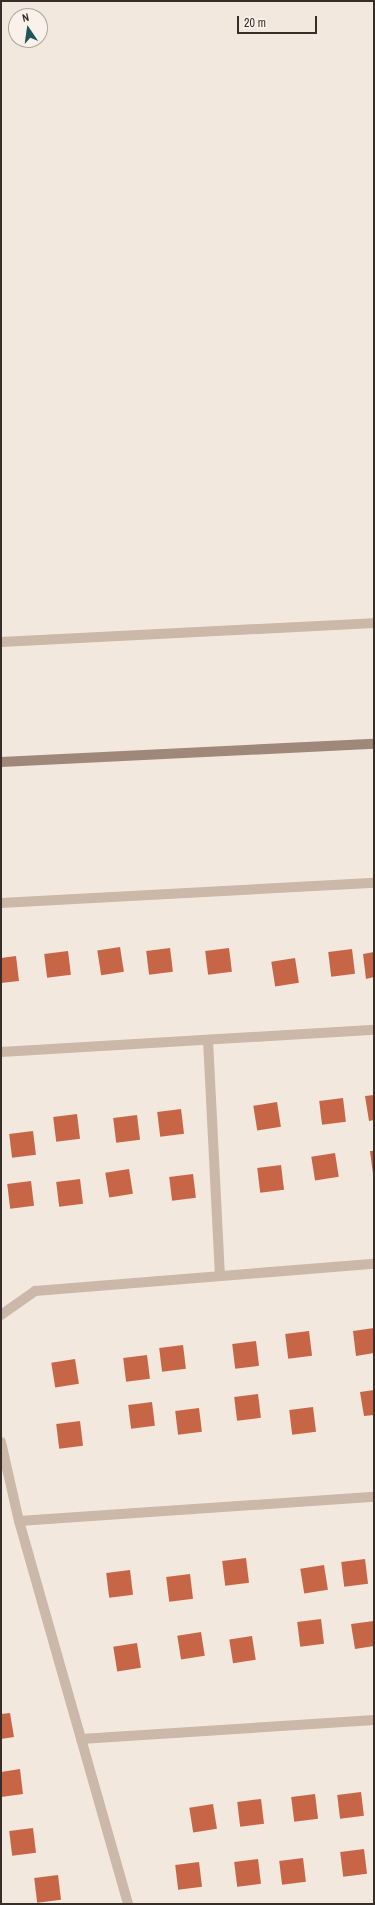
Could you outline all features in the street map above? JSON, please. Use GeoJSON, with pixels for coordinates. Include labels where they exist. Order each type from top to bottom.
{"type":"FeatureCollection","features":[{"type":"Feature","properties":{"kind":"main road"},"geometry":{"type":"LineString","coordinates":[[1,762],[374,744]]}},
{"type":"Feature","properties":{"kind":"street"},"geometry":{"type":"LineString","coordinates":[[1,642],[374,623]]}},
{"type":"Feature","properties":{"kind":"street"},"geometry":{"type":"LineString","coordinates":[[1,902],[374,883]]}},
{"type":"Feature","properties":{"kind":"street"},"geometry":{"type":"LineString","coordinates":[[1,1052],[374,1030]]}},
{"type":"Feature","properties":{"kind":"street"},"geometry":{"type":"LineString","coordinates":[[208,1040],[220,1274]]}},
{"type":"Feature","properties":{"kind":"street"},"geometry":{"type":"LineString","coordinates":[[1,1315],[35,1291],[220,1274],[374,1264]]}},
{"type":"Feature","properties":{"kind":"street"},"geometry":{"type":"LineString","coordinates":[[1,1442],[19,1521],[128,1904]]}},
{"type":"Feature","properties":{"kind":"street"},"geometry":{"type":"LineString","coordinates":[[19,1521],[374,1497]]}},
{"type":"Feature","properties":{"kind":"street"},"geometry":{"type":"LineString","coordinates":[[81,1738],[374,1720]]}},
{"type":"Feature","properties":{"kind":"building"},"geometry":{"type":"Polygon","coordinates":[[[120,947],[124,972],[101,975],[97,951],[120,947]]]}},
{"type":"Feature","properties":{"kind":"building"},"geometry":{"type":"Polygon","coordinates":[[[170,948],[173,972],[149,975],[146,951],[170,948]]]}},
{"type":"Feature","properties":{"kind":"building"},"geometry":{"type":"Polygon","coordinates":[[[229,948],[232,972],[208,975],[205,951],[229,948]]]}},
{"type":"Feature","properties":{"kind":"building"},"geometry":{"type":"Polygon","coordinates":[[[352,949],[355,974],[331,977],[328,952],[352,949]]]}},
{"type":"Feature","properties":{"kind":"building"},"geometry":{"type":"Polygon","coordinates":[[[68,951],[71,975],[47,978],[44,954],[68,951]]]}},
{"type":"Feature","properties":{"kind":"building"},"geometry":{"type":"Polygon","coordinates":[[[374,952],[374,977],[366,979],[363,954],[374,952]]]}},
{"type":"Feature","properties":{"kind":"building"},"geometry":{"type":"Polygon","coordinates":[[[16,956],[19,981],[1,983],[1,958],[16,956]]]}},
{"type":"Feature","properties":{"kind":"building"},"geometry":{"type":"Polygon","coordinates":[[[295,958],[299,983],[275,986],[271,962],[295,958]]]}},
{"type":"Feature","properties":{"kind":"building"},"geometry":{"type":"Polygon","coordinates":[[[374,1095],[374,1120],[369,1121],[365,1096],[374,1095]]]}},
{"type":"Feature","properties":{"kind":"building"},"geometry":{"type":"Polygon","coordinates":[[[343,1098],[346,1122],[322,1125],[319,1101],[343,1098]]]}},
{"type":"Feature","properties":{"kind":"building"},"geometry":{"type":"Polygon","coordinates":[[[277,1102],[281,1127],[257,1130],[253,1106],[277,1102]]]}},
{"type":"Feature","properties":{"kind":"building"},"geometry":{"type":"Polygon","coordinates":[[[181,1109],[184,1134],[160,1137],[157,1112],[181,1109]]]}},
{"type":"Feature","properties":{"kind":"building"},"geometry":{"type":"Polygon","coordinates":[[[77,1114],[80,1139],[56,1142],[53,1117],[77,1114]]]}},
{"type":"Feature","properties":{"kind":"building"},"geometry":{"type":"Polygon","coordinates":[[[137,1115],[140,1140],[116,1143],[113,1118],[137,1115]]]}},
{"type":"Feature","properties":{"kind":"building"},"geometry":{"type":"Polygon","coordinates":[[[33,1131],[36,1155],[12,1158],[9,1134],[33,1131]]]}},
{"type":"Feature","properties":{"kind":"building"},"geometry":{"type":"Polygon","coordinates":[[[370,1151],[374,1151],[374,1174],[373,1174],[370,1151]]]}},
{"type":"Feature","properties":{"kind":"building"},"geometry":{"type":"Polygon","coordinates":[[[335,1153],[339,1177],[315,1180],[311,1157],[335,1153]]]}},
{"type":"Feature","properties":{"kind":"building"},"geometry":{"type":"Polygon","coordinates":[[[281,1165],[284,1190],[260,1193],[257,1168],[281,1165]]]}},
{"type":"Feature","properties":{"kind":"building"},"geometry":{"type":"Polygon","coordinates":[[[129,1169],[133,1194],[109,1197],[105,1173],[129,1169]]]}},
{"type":"Feature","properties":{"kind":"building"},"geometry":{"type":"Polygon","coordinates":[[[193,1174],[196,1198],[172,1201],[169,1177],[193,1174]]]}},
{"type":"Feature","properties":{"kind":"building"},"geometry":{"type":"Polygon","coordinates":[[[80,1179],[83,1204],[59,1207],[56,1182],[80,1179]]]}},
{"type":"Feature","properties":{"kind":"building"},"geometry":{"type":"Polygon","coordinates":[[[31,1181],[34,1206],[10,1209],[7,1184],[31,1181]]]}},
{"type":"Feature","properties":{"kind":"building"},"geometry":{"type":"Polygon","coordinates":[[[374,1328],[374,1353],[356,1356],[353,1331],[374,1328]]]}},
{"type":"Feature","properties":{"kind":"building"},"geometry":{"type":"Polygon","coordinates":[[[309,1331],[312,1356],[288,1359],[285,1334],[309,1331]]]}},
{"type":"Feature","properties":{"kind":"building"},"geometry":{"type":"Polygon","coordinates":[[[256,1341],[259,1366],[235,1369],[232,1344],[256,1341]]]}},
{"type":"Feature","properties":{"kind":"building"},"geometry":{"type":"Polygon","coordinates":[[[183,1345],[186,1369],[162,1372],[159,1348],[183,1345]]]}},
{"type":"Feature","properties":{"kind":"building"},"geometry":{"type":"Polygon","coordinates":[[[147,1355],[150,1379],[126,1382],[123,1358],[147,1355]]]}},
{"type":"Feature","properties":{"kind":"building"},"geometry":{"type":"Polygon","coordinates":[[[75,1359],[79,1384],[55,1387],[51,1363],[75,1359]]]}},
{"type":"Feature","properties":{"kind":"building"},"geometry":{"type":"Polygon","coordinates":[[[374,1390],[374,1415],[364,1416],[360,1392],[374,1390]]]}},
{"type":"Feature","properties":{"kind":"building"},"geometry":{"type":"Polygon","coordinates":[[[258,1394],[261,1418],[237,1421],[234,1397],[258,1394]]]}},
{"type":"Feature","properties":{"kind":"building"},"geometry":{"type":"Polygon","coordinates":[[[152,1402],[155,1426],[131,1429],[128,1405],[152,1402]]]}},
{"type":"Feature","properties":{"kind":"building"},"geometry":{"type":"Polygon","coordinates":[[[313,1407],[316,1432],[292,1435],[289,1410],[313,1407]]]}},
{"type":"Feature","properties":{"kind":"building"},"geometry":{"type":"Polygon","coordinates":[[[199,1408],[202,1432],[178,1435],[175,1411],[199,1408]]]}},
{"type":"Feature","properties":{"kind":"building"},"geometry":{"type":"Polygon","coordinates":[[[80,1421],[83,1446],[59,1449],[56,1424],[80,1421]]]}},
{"type":"Feature","properties":{"kind":"building"},"geometry":{"type":"Polygon","coordinates":[[[246,1558],[249,1583],[225,1586],[222,1561],[246,1558]]]}},
{"type":"Feature","properties":{"kind":"building"},"geometry":{"type":"Polygon","coordinates":[[[365,1559],[368,1584],[344,1587],[341,1562],[365,1559]]]}},
{"type":"Feature","properties":{"kind":"building"},"geometry":{"type":"Polygon","coordinates":[[[324,1565],[328,1590],[304,1593],[300,1569],[324,1565]]]}},
{"type":"Feature","properties":{"kind":"building"},"geometry":{"type":"Polygon","coordinates":[[[130,1570],[133,1595],[109,1598],[106,1573],[130,1570]]]}},
{"type":"Feature","properties":{"kind":"building"},"geometry":{"type":"Polygon","coordinates":[[[190,1574],[193,1599],[169,1602],[166,1577],[190,1574]]]}},
{"type":"Feature","properties":{"kind":"building"},"geometry":{"type":"Polygon","coordinates":[[[321,1619],[324,1644],[300,1647],[297,1622],[321,1619]]]}},
{"type":"Feature","properties":{"kind":"building"},"geometry":{"type":"Polygon","coordinates":[[[374,1621],[374,1646],[355,1649],[351,1624],[374,1621]]]}},
{"type":"Feature","properties":{"kind":"building"},"geometry":{"type":"Polygon","coordinates":[[[201,1632],[205,1656],[181,1659],[177,1636],[201,1632]]]}},
{"type":"Feature","properties":{"kind":"building"},"geometry":{"type":"Polygon","coordinates":[[[252,1636],[256,1660],[233,1663],[229,1640],[252,1636]]]}},
{"type":"Feature","properties":{"kind":"building"},"geometry":{"type":"Polygon","coordinates":[[[137,1643],[141,1668],[117,1671],[113,1647],[137,1643]]]}},
{"type":"Feature","properties":{"kind":"building"},"geometry":{"type":"Polygon","coordinates":[[[10,1713],[14,1737],[1,1739],[1,1714],[10,1713]]]}},
{"type":"Feature","properties":{"kind":"building"},"geometry":{"type":"Polygon","coordinates":[[[20,1769],[23,1794],[1,1797],[1,1772],[20,1769]]]}},
{"type":"Feature","properties":{"kind":"building"},"geometry":{"type":"Polygon","coordinates":[[[361,1792],[364,1816],[340,1819],[337,1795],[361,1792]]]}},
{"type":"Feature","properties":{"kind":"building"},"geometry":{"type":"Polygon","coordinates":[[[315,1794],[318,1819],[294,1822],[291,1797],[315,1794]]]}},
{"type":"Feature","properties":{"kind":"building"},"geometry":{"type":"Polygon","coordinates":[[[261,1799],[264,1824],[240,1827],[237,1802],[261,1799]]]}},
{"type":"Feature","properties":{"kind":"building"},"geometry":{"type":"Polygon","coordinates":[[[213,1804],[217,1829],[193,1832],[189,1808],[213,1804]]]}},
{"type":"Feature","properties":{"kind":"building"},"geometry":{"type":"Polygon","coordinates":[[[33,1828],[36,1853],[12,1856],[9,1831],[33,1828]]]}},
{"type":"Feature","properties":{"kind":"building"},"geometry":{"type":"Polygon","coordinates":[[[364,1849],[367,1874],[343,1877],[340,1852],[364,1849]]]}},
{"type":"Feature","properties":{"kind":"building"},"geometry":{"type":"Polygon","coordinates":[[[303,1858],[306,1882],[282,1885],[279,1861],[303,1858]]]}},
{"type":"Feature","properties":{"kind":"building"},"geometry":{"type":"Polygon","coordinates":[[[258,1859],[261,1884],[237,1887],[234,1862],[258,1859]]]}},
{"type":"Feature","properties":{"kind":"building"},"geometry":{"type":"Polygon","coordinates":[[[199,1862],[202,1887],[178,1890],[175,1865],[199,1862]]]}},
{"type":"Feature","properties":{"kind":"building"},"geometry":{"type":"Polygon","coordinates":[[[58,1875],[61,1900],[37,1903],[34,1878],[58,1875]]]}}]}
